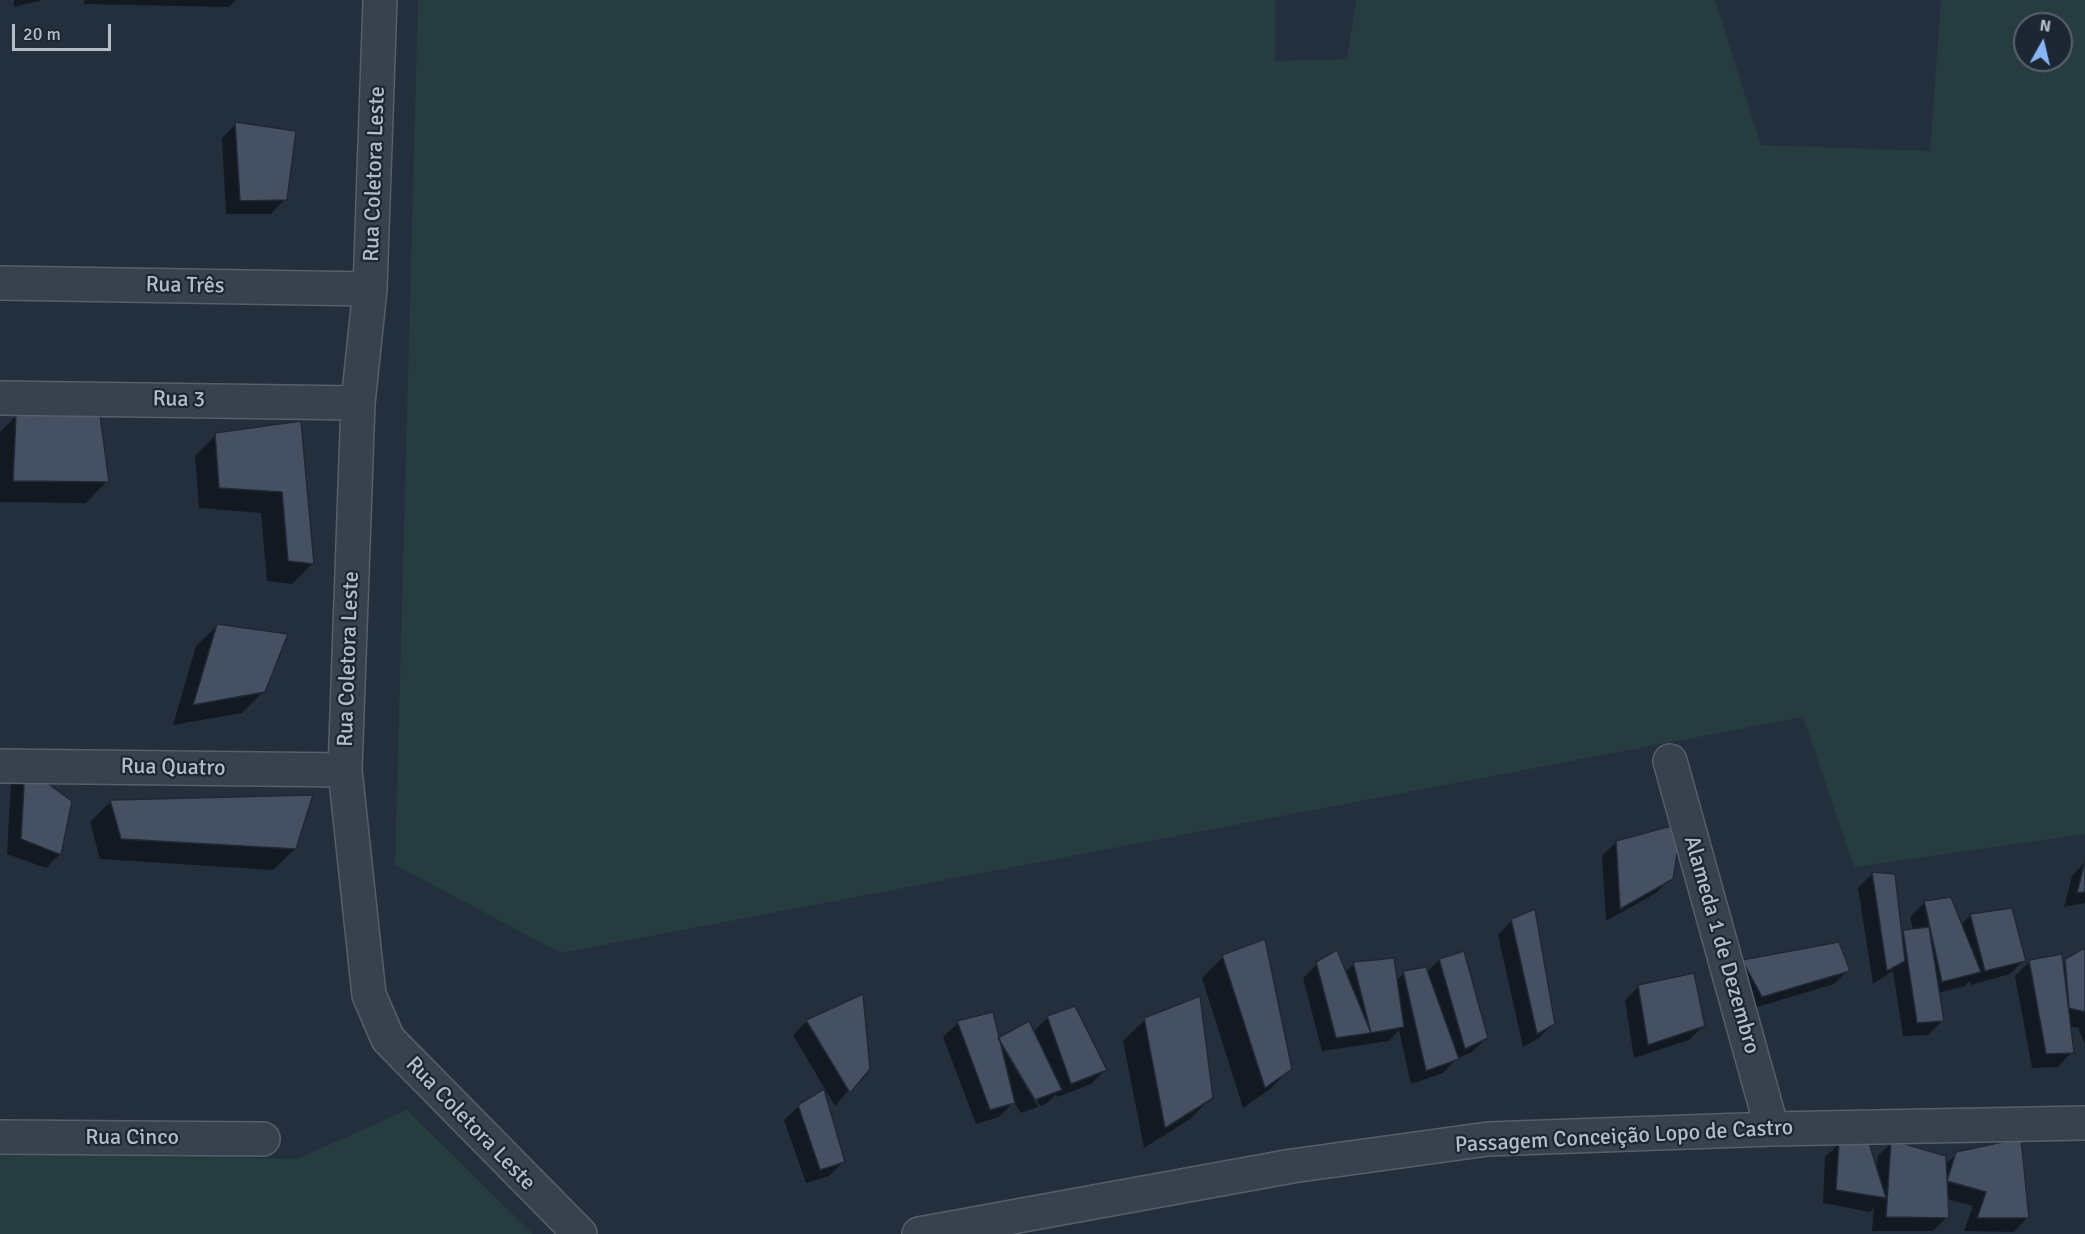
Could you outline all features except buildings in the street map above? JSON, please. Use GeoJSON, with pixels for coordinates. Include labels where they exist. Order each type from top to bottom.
{"type":"FeatureCollection","features":[{"type":"Feature","properties":{"kind":"street","name":"Rua Coletora Leste"},"geometry":{"type":"LineString","coordinates":[[380,0],[370,289],[358,403],[345,770],[369,995],[388,1039],[580,1234]]}},
{"type":"Feature","properties":{"kind":"street","name":"Rua Três"},"geometry":{"type":"LineString","coordinates":[[0,283],[370,289]]}},
{"type":"Feature","properties":{"kind":"street","name":"Rua 3"},"geometry":{"type":"LineString","coordinates":[[0,398],[358,403]]}},
{"type":"Feature","properties":{"kind":"street","name":"Alameda 1 de Dezembro"},"geometry":{"type":"LineString","coordinates":[[1670,761],[1772,1129]]}},
{"type":"Feature","properties":{"kind":"street","name":"Rua Quatro"},"geometry":{"type":"LineString","coordinates":[[0,766],[345,770]]}},
{"type":"Feature","properties":{"kind":"street","name":"Passagem Conceição Lopo de Castro"},"geometry":{"type":"LineString","coordinates":[[919,1234],[1292,1166],[1488,1139],[1772,1129],[2085,1123]]}},
{"type":"Feature","properties":{"kind":"street","name":"Rua Cinco"},"geometry":{"type":"LineString","coordinates":[[0,1137],[263,1139]]}},
{"type":"Feature","properties":{"kind":"green space"},"geometry":{"type":"Polygon","coordinates":[[[418,0],[1275,0],[1275,61],[1347,59],[1356,0],[1715,0],[1761,145],[1930,151],[1941,0],[2085,0],[2085,834],[1854,867],[1803,717],[561,953],[395,865],[418,0]]]}},
{"type":"Feature","properties":{"kind":"green space"},"geometry":{"type":"Polygon","coordinates":[[[407,1110],[533,1234],[0,1234],[0,1152],[297,1159],[407,1110]]]}}]}
